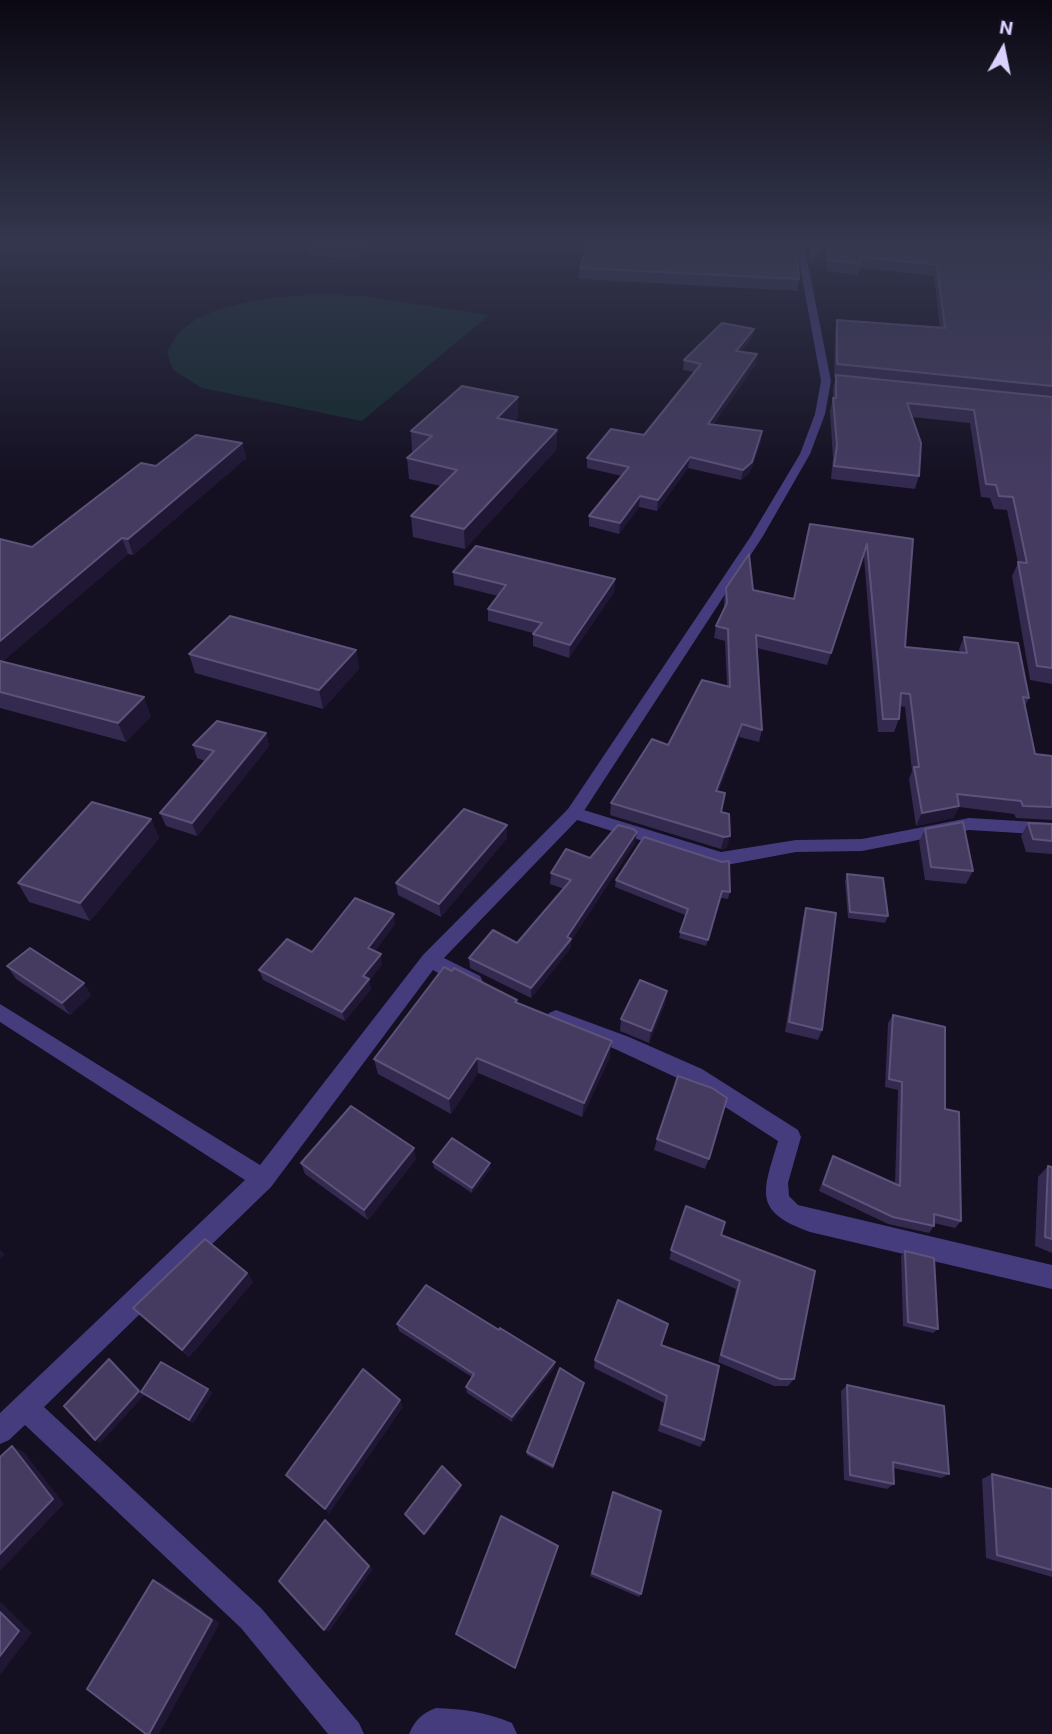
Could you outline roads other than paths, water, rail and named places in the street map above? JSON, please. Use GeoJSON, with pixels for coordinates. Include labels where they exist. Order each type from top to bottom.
{"type":"FeatureCollection","features":[{"type":"Feature","properties":{"kind":"street"},"geometry":{"type":"LineString","coordinates":[[0,1431],[262,1179],[430,960],[574,813],[757,536],[805,454],[832,382],[819,325]]}},
{"type":"Feature","properties":{"kind":"street"},"geometry":{"type":"LineString","coordinates":[[574,813],[721,859],[796,846],[862,845],[969,824],[1052,829]]}},
{"type":"Feature","properties":{"kind":"street"},"geometry":{"type":"LineString","coordinates":[[430,960],[491,991]]}},
{"type":"Feature","properties":{"kind":"street"},"geometry":{"type":"LineString","coordinates":[[0,1012],[262,1179]]}},
{"type":"Feature","properties":{"kind":"street"},"geometry":{"type":"LineString","coordinates":[[539,1013],[622,1044],[695,1076],[790,1137],[777,1192],[778,1200],[790,1214],[810,1222],[1052,1277]]}},
{"type":"Feature","properties":{"kind":"street"},"geometry":{"type":"LineString","coordinates":[[25,1407],[251,1618],[348,1734]]}},
{"type":"Feature","properties":{"kind":"street"},"geometry":{"type":"LineString","coordinates":[[425,1734],[436,1723],[472,1726],[501,1734]]}}]}
